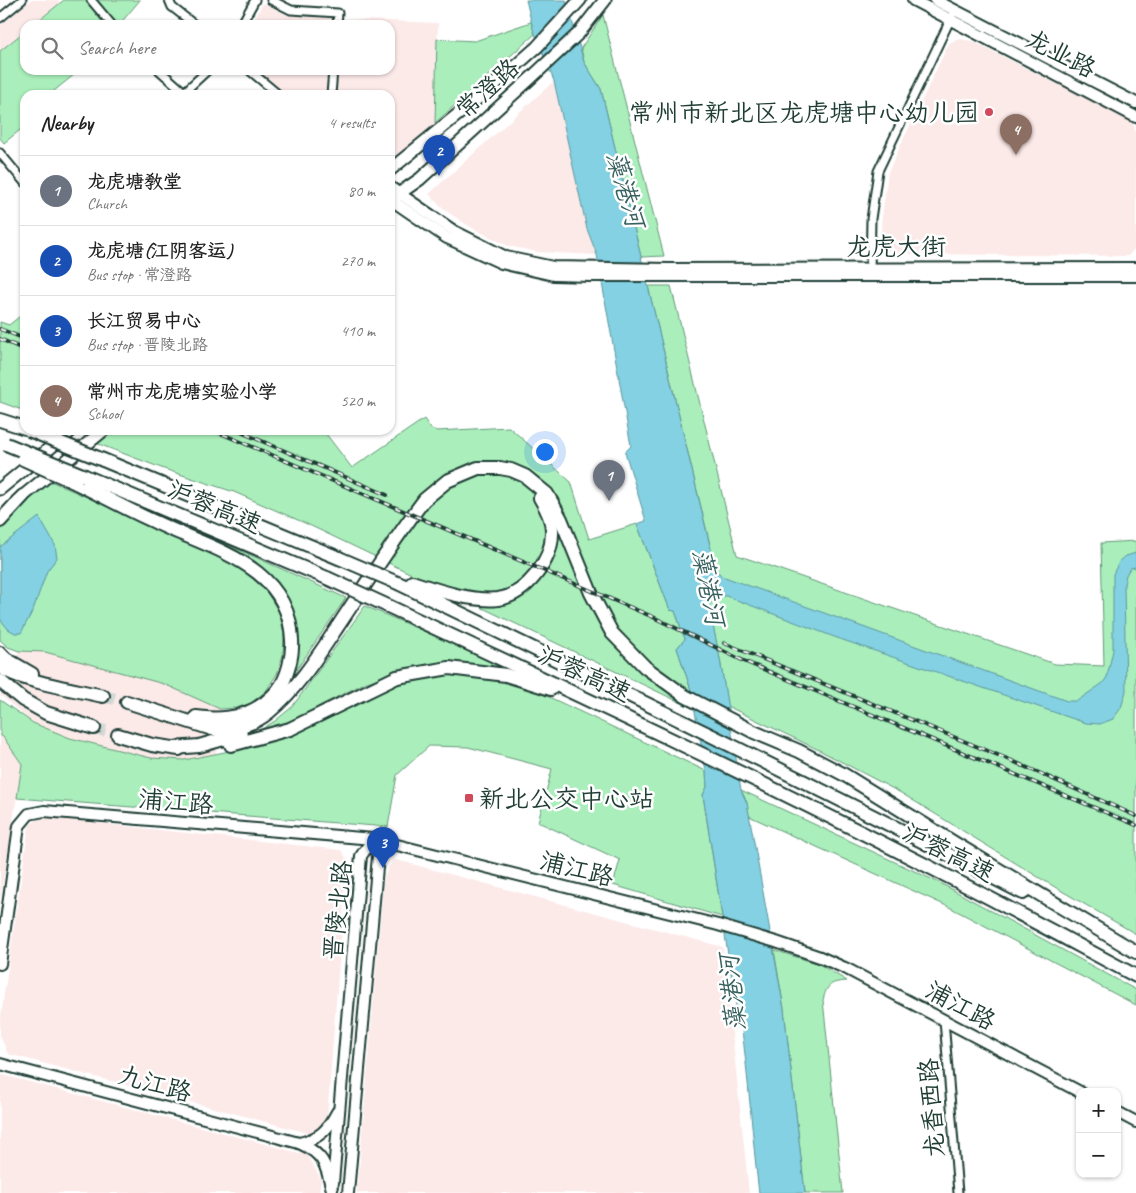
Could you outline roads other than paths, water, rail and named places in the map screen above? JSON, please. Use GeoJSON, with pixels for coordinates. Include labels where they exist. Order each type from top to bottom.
{"type":"FeatureCollection","features":[{"type":"Feature","properties":{"kind":"highway"},"geometry":{"type":"LineString","coordinates":[[0,420],[20,426]]}},
{"type":"Feature","properties":{"kind":"highway","name":"沪蓉高速"},"geometry":{"type":"LineString","coordinates":[[41,435],[402,581],[890,824],[1136,952]]}},
{"type":"Feature","properties":{"kind":"highway"},"geometry":{"type":"LineString","coordinates":[[2,445],[81,480],[156,523],[204,542],[249,565],[271,585],[286,608],[292,634],[293,650],[290,663],[279,688],[256,710],[230,718],[210,719],[152,710]]}},
{"type":"Feature","properties":{"kind":"highway"},"geometry":{"type":"LineString","coordinates":[[127,702],[212,729],[226,730],[241,727],[268,713],[294,687],[320,652],[424,500],[437,488],[458,475],[478,468],[511,470],[524,476],[547,494],[561,519],[590,593],[612,634],[645,667],[685,696],[754,732],[799,751],[843,774],[1136,952]]}},
{"type":"Feature","properties":{"kind":"highway"},"geometry":{"type":"LineString","coordinates":[[173,748],[199,746],[242,734],[260,726],[286,707],[432,503],[453,486],[473,476],[487,474],[504,475],[530,488],[540,497],[547,511],[552,532],[550,548],[540,568],[523,589],[499,599],[476,598],[402,581]]}},
{"type":"Feature","properties":{"kind":"highway","name":"沪蓉高速"},"geometry":{"type":"LineString","coordinates":[[81,480],[326,578],[388,606],[761,783],[944,874],[1136,976]]}},
{"type":"Feature","properties":{"kind":"highway"},"geometry":{"type":"LineString","coordinates":[[0,522],[23,496]]}},
{"type":"Feature","properties":{"kind":"highway"},"geometry":{"type":"LineString","coordinates":[[0,653],[28,673],[60,686]]}},
{"type":"Feature","properties":{"kind":"highway"},"geometry":{"type":"LineString","coordinates":[[0,667],[6,672],[103,696]]}},
{"type":"Feature","properties":{"kind":"highway"},"geometry":{"type":"LineString","coordinates":[[118,735],[152,745],[173,748],[198,749],[227,746],[290,728],[397,677],[449,668],[506,675],[558,691],[686,748]]}},
{"type":"Feature","properties":{"kind":"highway"},"geometry":{"type":"LineString","coordinates":[[0,681],[23,700]]}},
{"type":"Feature","properties":{"kind":"highway"},"geometry":{"type":"LineString","coordinates":[[0,685],[46,713],[94,728]]}},
{"type":"Feature","properties":{"kind":"main road","name":"常澄路"},"geometry":{"type":"LineString","coordinates":[[395,166],[494,85],[536,47],[580,0]]}},
{"type":"Feature","properties":{"kind":"main road","name":"常澄路"},"geometry":{"type":"LineString","coordinates":[[395,194],[420,179],[579,33],[605,0]]}},
{"type":"Feature","properties":{"kind":"main road"},"geometry":{"type":"LineString","coordinates":[[0,489],[66,435]]}},
{"type":"Feature","properties":{"kind":"main road"},"geometry":{"type":"LineString","coordinates":[[0,514],[98,435]]}},
{"type":"Feature","properties":{"kind":"street"},"geometry":{"type":"LineString","coordinates":[[0,18],[22,0]]}},
{"type":"Feature","properties":{"kind":"street"},"geometry":{"type":"LineString","coordinates":[[91,0],[108,20]]}},
{"type":"Feature","properties":{"kind":"street"},"geometry":{"type":"LineString","coordinates":[[169,0],[172,7],[188,20]]}},
{"type":"Feature","properties":{"kind":"street"},"geometry":{"type":"LineString","coordinates":[[245,20],[255,0]]}},
{"type":"Feature","properties":{"kind":"street"},"geometry":{"type":"LineString","coordinates":[[271,0],[291,10],[338,13],[337,20]]}},
{"type":"Feature","properties":{"kind":"street","name":"龙业路"},"geometry":{"type":"LineString","coordinates":[[913,0],[953,14],[1136,103]]}},
{"type":"Feature","properties":{"kind":"street","name":"龙业路"},"geometry":{"type":"LineString","coordinates":[[936,0],[953,14],[1136,117]]}},
{"type":"Feature","properties":{"kind":"street"},"geometry":{"type":"LineString","coordinates":[[870,271],[871,219],[878,171],[953,14]]}},
{"type":"Feature","properties":{"kind":"street"},"geometry":{"type":"LineString","coordinates":[[164,75],[179,90]]}},
{"type":"Feature","properties":{"kind":"street"},"geometry":{"type":"LineString","coordinates":[[187,90],[203,75]]}},
{"type":"Feature","properties":{"kind":"street"},"geometry":{"type":"LineString","coordinates":[[255,75],[273,90]]}},
{"type":"Feature","properties":{"kind":"street"},"geometry":{"type":"LineString","coordinates":[[332,90],[333,75]]}},
{"type":"Feature","properties":{"kind":"street"},"geometry":{"type":"LineString","coordinates":[[0,153],[20,177]]}},
{"type":"Feature","properties":{"kind":"street","name":"龙虎大街"},"geometry":{"type":"LineString","coordinates":[[395,198],[447,238],[501,263],[553,275],[590,272],[1136,268]]}},
{"type":"Feature","properties":{"kind":"street","name":"龙虎大街"},"geometry":{"type":"LineString","coordinates":[[870,271],[1136,276]]}},
{"type":"Feature","properties":{"kind":"street","name":"浦江路"},"geometry":{"type":"LineString","coordinates":[[0,964],[19,826],[29,814],[44,812],[373,839],[718,925],[820,957],[847,969],[1076,1090]]}},
{"type":"Feature","properties":{"kind":"street","name":"晋陵北路"},"geometry":{"type":"LineString","coordinates":[[332,1191],[361,856],[373,839]]}},
{"type":"Feature","properties":{"kind":"street","name":"晋陵北路"},"geometry":{"type":"LineString","coordinates":[[348,1193],[378,856],[373,839]]}},
{"type":"Feature","properties":{"kind":"street","name":"龙香西路"},"geometry":{"type":"LineString","coordinates":[[944,1020],[958,1193]]}},
{"type":"Feature","properties":{"kind":"street","name":"九江路"},"geometry":{"type":"LineString","coordinates":[[0,1064],[299,1143],[314,1150],[324,1162],[332,1191]]}},
{"type":"Feature","properties":{"kind":"street"},"geometry":{"type":"LineString","coordinates":[[299,1143],[312,1140],[323,1133],[340,1107]]}},
{"type":"Feature","properties":{"kind":"street"},"geometry":{"type":"LineString","coordinates":[[1121,1114],[1136,1122]]}},
{"type":"Feature","properties":{"kind":"water","name":"藻港河"},"geometry":{"type":"Polygon","coordinates":[[[526,0],[566,0],[584,62],[601,89],[712,554],[717,571],[722,576],[1067,701],[1077,701],[1103,683],[1107,677],[1113,650],[1113,574],[1119,562],[1126,556],[1136,553],[1136,567],[1130,568],[1124,585],[1126,691],[1121,708],[1113,719],[1100,724],[1086,723],[837,638],[726,596],[715,598],[709,606],[720,659],[741,790],[747,803],[784,1009],[805,1193],[759,1193],[741,1023],[738,1018],[703,795],[707,787],[706,771],[691,690],[677,648],[685,639],[675,611],[670,610],[637,524],[646,521],[625,452],[631,446],[597,255],[587,229],[554,81],[533,29],[526,0]]]}},
{"type":"Feature","properties":{"kind":"water"},"geometry":{"type":"Polygon","coordinates":[[[39,517],[55,545],[57,558],[47,571],[33,610],[21,633],[15,633],[8,629],[0,619],[0,547],[39,517]]]}},
{"type":"Feature","properties":{"kind":"tunnel"},"geometry":{"type":"LineString","coordinates":[[103,696],[127,702]]}},
{"type":"Feature","properties":{"kind":"tunnel"},"geometry":{"type":"LineString","coordinates":[[94,728],[118,735]]}},
{"type":"Feature","properties":{"kind":"railway"},"geometry":{"type":"LineString","coordinates":[[0,329],[20,337]]}},
{"type":"Feature","properties":{"kind":"railway"},"geometry":{"type":"LineString","coordinates":[[0,339],[20,348]]}},
{"type":"Feature","properties":{"kind":"railway"},"geometry":{"type":"LineString","coordinates":[[225,435],[653,617],[746,662],[1136,825]]}},
{"type":"Feature","properties":{"kind":"railway"},"geometry":{"type":"LineString","coordinates":[[248,435],[387,495]]}},
{"type":"Feature","properties":{"kind":"railway"},"geometry":{"type":"LineString","coordinates":[[724,643],[1010,760],[1136,816]]}},
{"type":"Feature","properties":{"kind":"place","name":"常州市新北区龙虎塘中心幼儿园"},"geometry":{"type":"Point","coordinates":[989,112]}},
{"type":"Feature","properties":{"kind":"place","name":"常州市龙虎塘实验小学"},"geometry":{"type":"Point","coordinates":[1016,155]}},
{"type":"Feature","properties":{"kind":"place","name":"龙虎塘(江阴客运)"},"geometry":{"type":"Point","coordinates":[439,176]}},
{"type":"Feature","properties":{"kind":"place","name":"龙虎塘教堂"},"geometry":{"type":"Point","coordinates":[609,501]}},
{"type":"Feature","properties":{"kind":"place","name":"新北公交中心站"},"geometry":{"type":"Point","coordinates":[469,798]}},
{"type":"Feature","properties":{"kind":"place","name":"长江贸易中心"},"geometry":{"type":"Point","coordinates":[383,868]}}]}
